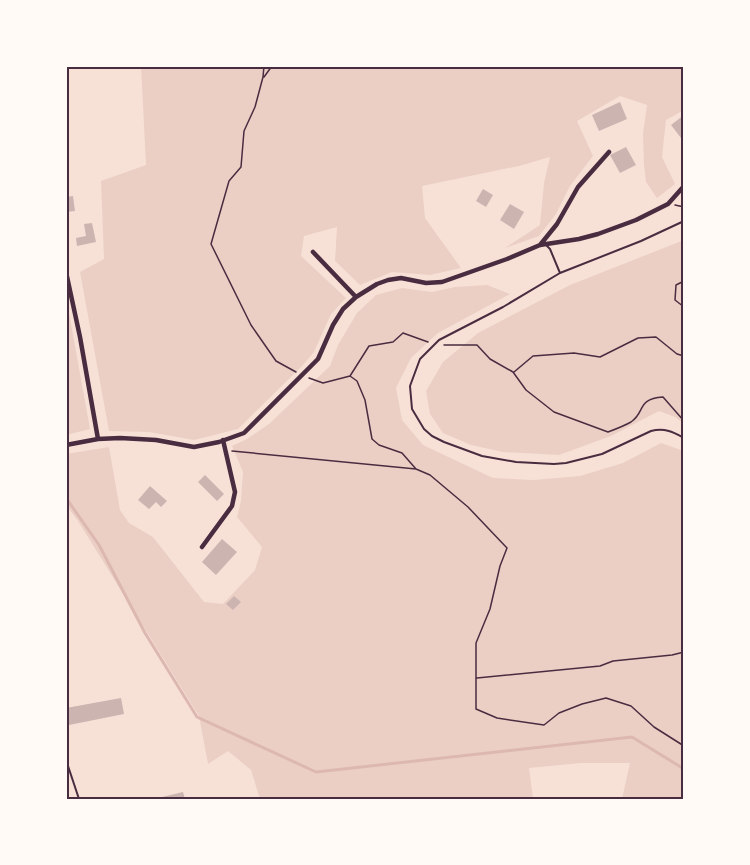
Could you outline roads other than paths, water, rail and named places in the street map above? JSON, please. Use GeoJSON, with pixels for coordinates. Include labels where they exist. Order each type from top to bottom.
{"type":"FeatureCollection","features":[{"type":"Feature","properties":{"kind":"street"},"geometry":{"type":"LineString","coordinates":[[543,244],[578,187],[609,152]]}},
{"type":"Feature","properties":{"kind":"street"},"geometry":{"type":"LineString","coordinates":[[66,445],[98,439],[120,438],[194,447],[244,433],[318,359],[343,309],[356,297],[377,284],[401,278],[426,283],[442,282],[543,244],[579,239],[636,220],[668,204],[684,186]]}},
{"type":"Feature","properties":{"kind":"street"},"geometry":{"type":"LineString","coordinates":[[313,252],[356,297]]}},
{"type":"Feature","properties":{"kind":"street"},"geometry":{"type":"LineString","coordinates":[[66,272],[98,439]]}},
{"type":"Feature","properties":{"kind":"street"},"geometry":{"type":"LineString","coordinates":[[202,547],[232,506],[235,492],[223,440]]}},
{"type":"Feature","properties":{"kind":"lane"},"geometry":{"type":"LineString","coordinates":[[684,221],[641,241],[560,273],[503,307],[439,340],[420,359],[410,386],[412,409],[424,429],[444,442],[482,456],[516,462],[554,464],[579,461],[602,454],[659,429],[667,429],[684,438]]}},
{"type":"Feature","properties":{"kind":"lane"},"geometry":{"type":"LineString","coordinates":[[543,244],[550,249],[560,273]]}},
{"type":"Feature","properties":{"kind":"lane"},"geometry":{"type":"LineString","coordinates":[[66,760],[79,799]]}},
{"type":"Feature","properties":{"kind":"waterway"},"geometry":{"type":"LineString","coordinates":[[66,498],[99,545],[145,633],[197,717],[316,772],[632,737],[684,769]]}}]}
